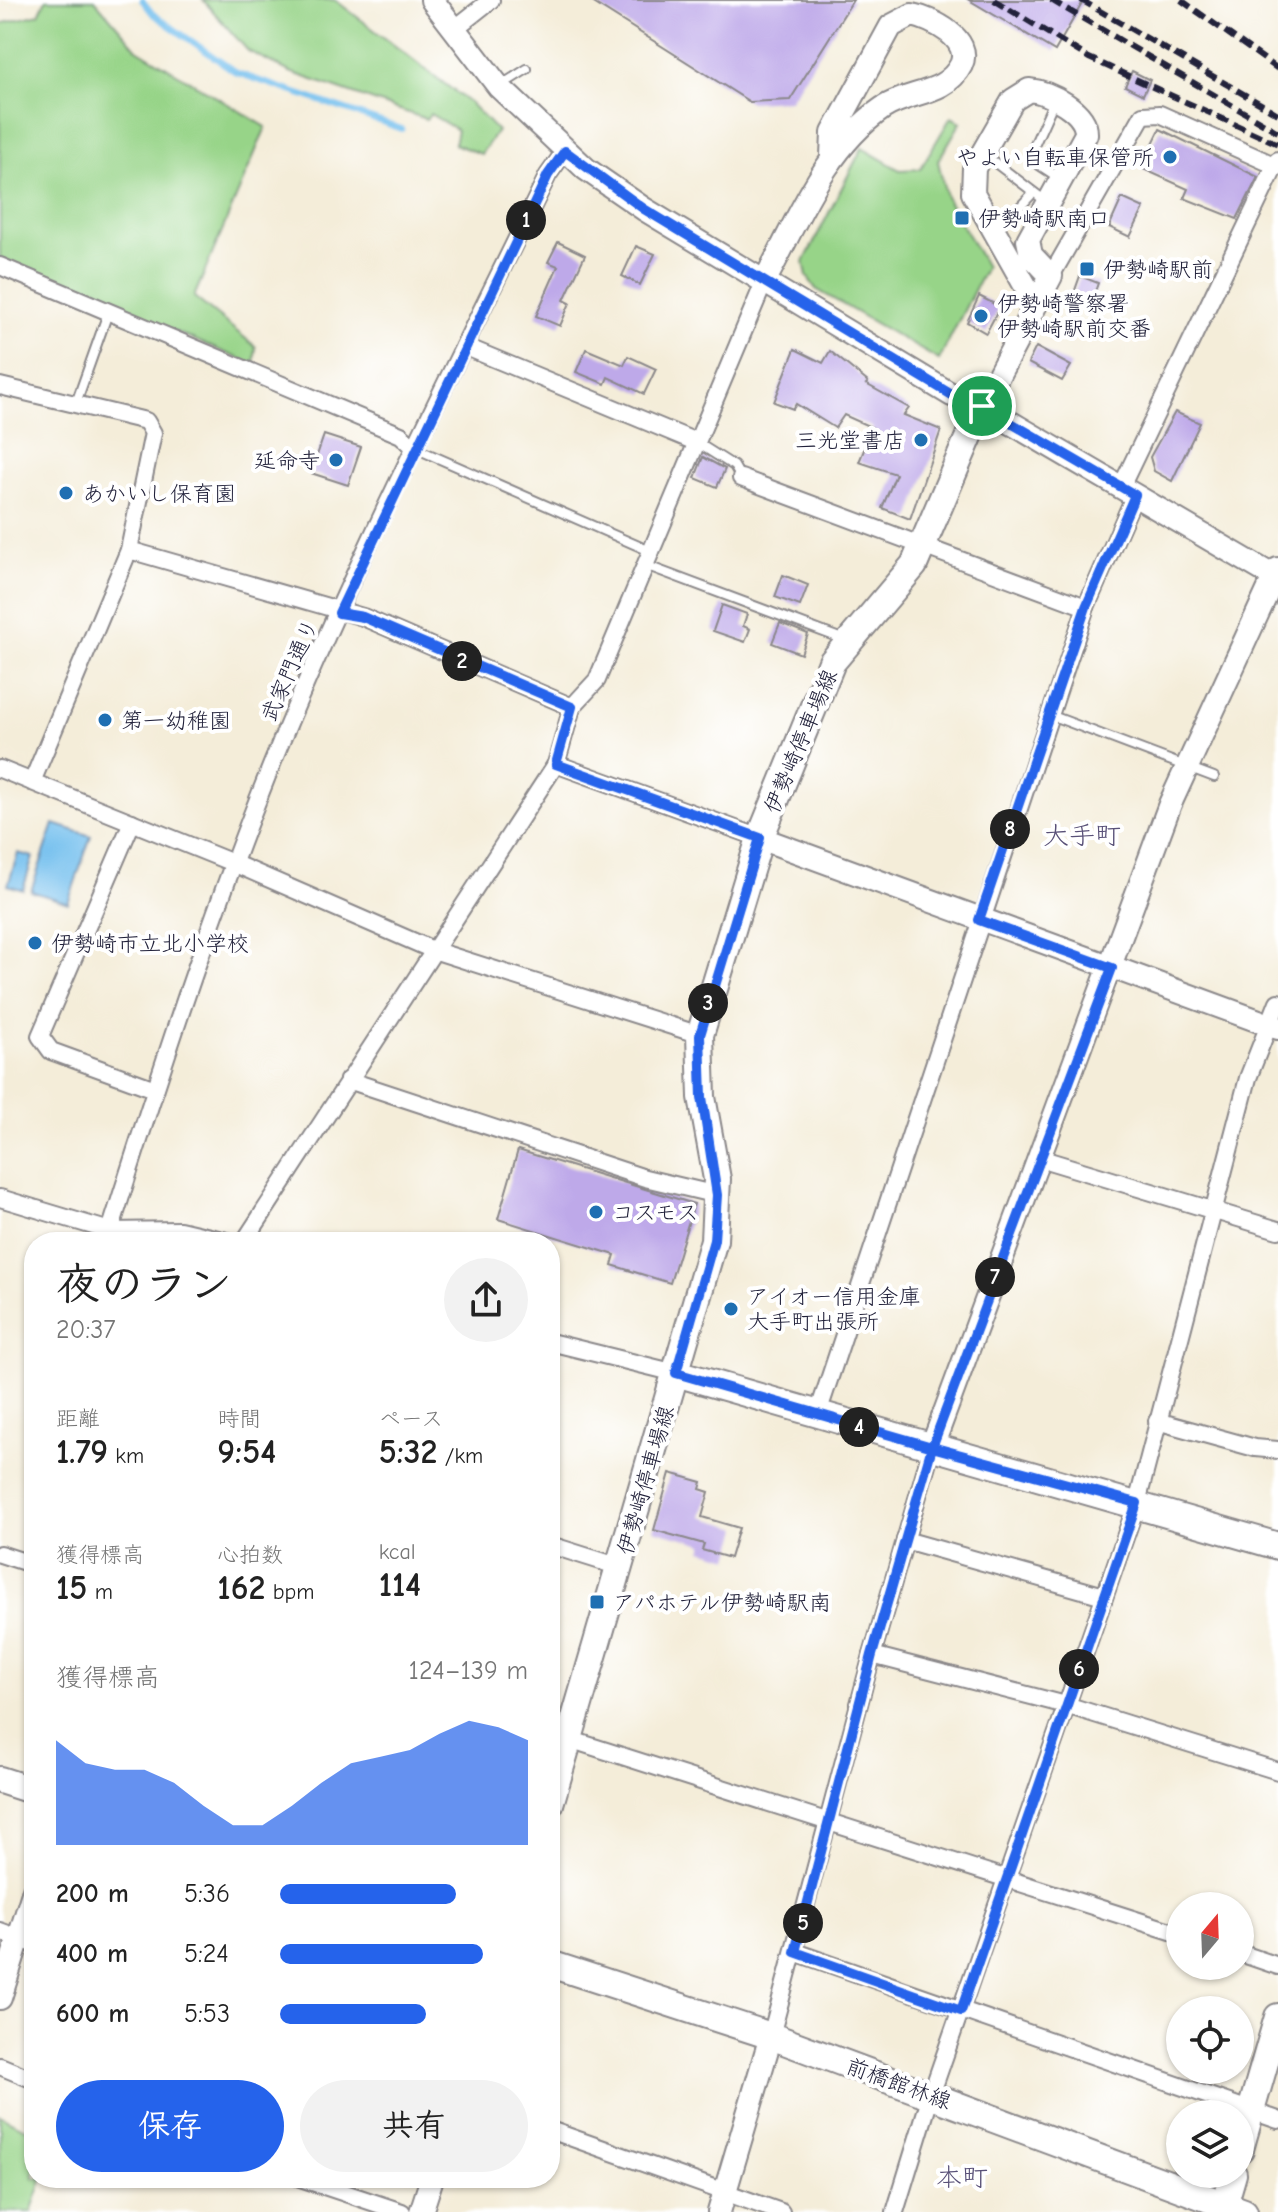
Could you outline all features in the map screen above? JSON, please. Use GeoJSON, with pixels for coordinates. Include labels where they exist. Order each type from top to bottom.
{"type":"FeatureCollection","features":[{"type":"Feature","properties":{"kind":"main road","name":"伊勢崎停車場線"},"geometry":{"type":"LineString","coordinates":[[560,1736],[620,1567],[714,1240],[717,1195],[699,1075],[700,1035],[760,838],[824,678],[847,641],[892,595],[924,545],[982,406]]}},
{"type":"Feature","properties":{"kind":"main road"},"geometry":{"type":"LineString","coordinates":[[676,1373],[1278,1546]]}},
{"type":"Feature","properties":{"kind":"main road"},"geometry":{"type":"LineString","coordinates":[[0,1780],[24,1788]]}},
{"type":"Feature","properties":{"kind":"main road","name":"前橋館林線"},"geometry":{"type":"LineString","coordinates":[[560,1967],[771,2036],[1230,2209]]}},
{"type":"Feature","properties":{"kind":"main road"},"geometry":{"type":"LineString","coordinates":[[1254,2101],[1278,2017]]}},
{"type":"Feature","properties":{"kind":"main road"},"geometry":{"type":"LineString","coordinates":[[1230,2209],[1232,2188]]}},
{"type":"Feature","properties":{"kind":"street"},"geometry":{"type":"LineString","coordinates":[[432,0],[499,87],[565,151],[644,209],[952,395],[982,406],[1277,575],[1186,765],[932,1447],[872,1655],[795,1952],[722,2202]]}},
{"type":"Feature","properties":{"kind":"street"},"geometry":{"type":"LineString","coordinates":[[453,30],[491,0]]}},
{"type":"Feature","properties":{"kind":"street"},"geometry":{"type":"LineString","coordinates":[[250,1232],[556,764],[572,707],[597,680],[765,280],[832,156],[882,109],[950,82],[962,63],[964,51],[958,39],[912,15],[891,26],[833,133],[832,156]]}},
{"type":"Feature","properties":{"kind":"street"},"geometry":{"type":"LineString","coordinates":[[1035,303],[989,223],[971,181],[982,153],[1020,93],[1036,91],[1055,99],[1082,118],[1087,129],[1083,145],[1063,180],[1040,198],[1031,228],[1028,245],[1034,259],[1051,276]]}},
{"type":"Feature","properties":{"kind":"street"},"geometry":{"type":"LineString","coordinates":[[817,1416],[979,920],[1128,491],[1277,165],[1160,114],[1143,115],[1035,303],[982,406]]}},
{"type":"Feature","properties":{"kind":"street","name":"武家門通り"},"geometry":{"type":"LineString","coordinates":[[110,1231],[233,863],[296,706],[464,346],[548,175],[565,151]]}},
{"type":"Feature","properties":{"kind":"street"},"geometry":{"type":"LineString","coordinates":[[0,266],[109,309],[401,435],[415,448]]}},
{"type":"Feature","properties":{"kind":"street"},"geometry":{"type":"LineString","coordinates":[[464,346],[696,442]]}},
{"type":"Feature","properties":{"kind":"street"},"geometry":{"type":"LineString","coordinates":[[0,386],[146,421],[153,433],[129,550],[32,782]]}},
{"type":"Feature","properties":{"kind":"street"},"geometry":{"type":"LineString","coordinates":[[741,478],[1086,607]]}},
{"type":"Feature","properties":{"kind":"street"},"geometry":{"type":"LineString","coordinates":[[129,550],[339,613],[363,617],[572,707]]}},
{"type":"Feature","properties":{"kind":"street"},"geometry":{"type":"LineString","coordinates":[[556,764],[1273,1026]]}},
{"type":"Feature","properties":{"kind":"street"},"geometry":{"type":"LineString","coordinates":[[0,769],[233,863],[433,950],[700,1035]]}},
{"type":"Feature","properties":{"kind":"street"},"geometry":{"type":"LineString","coordinates":[[132,822],[40,1036],[51,1051],[155,1089]]}},
{"type":"Feature","properties":{"kind":"street"},"geometry":{"type":"LineString","coordinates":[[895,2212],[1005,1877],[1137,1503],[1248,1078],[1273,1026],[1278,1002]]}},
{"type":"Feature","properties":{"kind":"street"},"geometry":{"type":"LineString","coordinates":[[348,1080],[645,1178],[717,1195]]}},
{"type":"Feature","properties":{"kind":"street"},"geometry":{"type":"LineString","coordinates":[[1039,1158],[1278,1230]]}},
{"type":"Feature","properties":{"kind":"street"},"geometry":{"type":"LineString","coordinates":[[0,1198],[110,1231],[188,1232]]}},
{"type":"Feature","properties":{"kind":"street"},"geometry":{"type":"LineString","coordinates":[[560,1344],[676,1373]]}},
{"type":"Feature","properties":{"kind":"street"},"geometry":{"type":"LineString","coordinates":[[1157,1421],[1255,1448],[1278,1450]]}},
{"type":"Feature","properties":{"kind":"street"},"geometry":{"type":"LineString","coordinates":[[905,1540],[1104,1596]]}},
{"type":"Feature","properties":{"kind":"street"},"geometry":{"type":"LineString","coordinates":[[560,1548],[620,1567]]}},
{"type":"Feature","properties":{"kind":"street"},"geometry":{"type":"LineString","coordinates":[[0,1554],[24,1562]]}},
{"type":"Feature","properties":{"kind":"street"},"geometry":{"type":"LineString","coordinates":[[872,1655],[1066,1705],[1278,1771]]}},
{"type":"Feature","properties":{"kind":"street"},"geometry":{"type":"LineString","coordinates":[[560,1736],[1166,1929]]}},
{"type":"Feature","properties":{"kind":"street"},"geometry":{"type":"LineString","coordinates":[[0,1998],[24,1918]]}},
{"type":"Feature","properties":{"kind":"street"},"geometry":{"type":"LineString","coordinates":[[795,1952],[1219,2100]]}},
{"type":"Feature","properties":{"kind":"street"},"geometry":{"type":"LineString","coordinates":[[1254,1958],[1278,1966]]}},
{"type":"Feature","properties":{"kind":"street"},"geometry":{"type":"LineString","coordinates":[[0,2066],[24,2076]]}},
{"type":"Feature","properties":{"kind":"street"},"geometry":{"type":"LineString","coordinates":[[1254,2112],[1278,2120]]}},
{"type":"Feature","properties":{"kind":"street"},"geometry":{"type":"LineString","coordinates":[[560,2134],[722,2202],[781,2212]]}},
{"type":"Feature","properties":{"kind":"street"},"geometry":{"type":"LineString","coordinates":[[330,2188],[402,2212]]}},
{"type":"Feature","properties":{"kind":"street"},"geometry":{"type":"LineString","coordinates":[[421,2212],[429,2188]]}},
{"type":"Feature","properties":{"kind":"lane"},"geometry":{"type":"LineString","coordinates":[[499,87],[527,69]]}},
{"type":"Feature","properties":{"kind":"lane"},"geometry":{"type":"LineString","coordinates":[[1055,99],[1033,148],[1039,165],[1063,180]]}},
{"type":"Feature","properties":{"kind":"lane"},"geometry":{"type":"LineString","coordinates":[[982,153],[1040,198],[989,223]]}},
{"type":"Feature","properties":{"kind":"lane"},"geometry":{"type":"LineString","coordinates":[[76,403],[109,309]]}},
{"type":"Feature","properties":{"kind":"lane"},"geometry":{"type":"LineString","coordinates":[[696,442],[734,466],[741,478]]}},
{"type":"Feature","properties":{"kind":"lane"},"geometry":{"type":"LineString","coordinates":[[415,448],[616,539],[647,558],[847,641]]}},
{"type":"Feature","properties":{"kind":"lane"},"geometry":{"type":"LineString","coordinates":[[1050,714],[1214,777]]}},
{"type":"Feature","properties":{"kind":"green space"},"geometry":{"type":"Polygon","coordinates":[[[46,0],[95,0],[137,49],[266,127],[194,297],[256,347],[254,365],[0,258],[0,24],[39,14],[46,0]]]}},
{"type":"Feature","properties":{"kind":"green space"},"geometry":{"type":"Polygon","coordinates":[[[203,0],[335,0],[471,104],[497,131],[481,154],[454,144],[457,130],[430,114],[426,119],[290,72],[248,51],[203,0]]]}},
{"type":"Feature","properties":{"kind":"green space"},"geometry":{"type":"Polygon","coordinates":[[[951,117],[961,122],[938,161],[946,197],[986,267],[939,360],[816,289],[807,276],[804,262],[862,148],[900,170],[920,169],[951,117]]]}},
{"type":"Feature","properties":{"kind":"green space"},"geometry":{"type":"Polygon","coordinates":[[[0,2116],[24,2127],[24,2188],[39,2188],[31,2212],[0,2212],[0,2116]]]}},
{"type":"Feature","properties":{"kind":"water"},"geometry":{"type":"Polygon","coordinates":[[[54,824],[91,836],[68,903],[31,891],[54,824]]]}},
{"type":"Feature","properties":{"kind":"water"},"geometry":{"type":"Polygon","coordinates":[[[18,853],[33,857],[23,890],[8,885],[18,853]]]}},
{"type":"Feature","properties":{"kind":"building"},"geometry":{"type":"Polygon","coordinates":[[[589,0],[853,0],[790,100],[750,102],[589,0]]]}},
{"type":"Feature","properties":{"kind":"building"},"geometry":{"type":"Polygon","coordinates":[[[969,0],[1084,0],[1055,51],[969,0]]]}},
{"type":"Feature","properties":{"kind":"building"},"geometry":{"type":"Polygon","coordinates":[[[1132,71],[1150,80],[1143,95],[1125,86],[1132,71]]]}},
{"type":"Feature","properties":{"kind":"building"},"geometry":{"type":"Polygon","coordinates":[[[1160,129],[1258,177],[1237,219],[1184,198],[1188,189],[1141,168],[1160,129]]]}},
{"type":"Feature","properties":{"kind":"building"},"geometry":{"type":"Polygon","coordinates":[[[1122,198],[1144,208],[1130,237],[1109,227],[1122,198]]]}},
{"type":"Feature","properties":{"kind":"building"},"geometry":{"type":"Polygon","coordinates":[[[558,242],[585,255],[564,300],[570,303],[560,326],[536,316],[558,266],[548,262],[558,242]]]}},
{"type":"Feature","properties":{"kind":"building"},"geometry":{"type":"Polygon","coordinates":[[[636,246],[655,254],[640,285],[622,276],[636,246]]]}},
{"type":"Feature","properties":{"kind":"building"},"geometry":{"type":"Polygon","coordinates":[[[1080,276],[1098,283],[1092,300],[1074,293],[1080,276]]]}},
{"type":"Feature","properties":{"kind":"building"},"geometry":{"type":"Polygon","coordinates":[[[979,296],[1000,307],[986,333],[967,322],[979,296]]]}},
{"type":"Feature","properties":{"kind":"building"},"geometry":{"type":"Polygon","coordinates":[[[1036,347],[1071,366],[1062,381],[1028,363],[1036,347]]]}},
{"type":"Feature","properties":{"kind":"building"},"geometry":{"type":"Polygon","coordinates":[[[586,349],[624,365],[628,356],[656,369],[644,394],[608,377],[605,384],[576,372],[586,349]]]}},
{"type":"Feature","properties":{"kind":"building"},"geometry":{"type":"Polygon","coordinates":[[[795,349],[823,363],[830,351],[868,382],[866,384],[909,408],[904,415],[941,430],[910,519],[882,508],[896,474],[859,462],[873,428],[844,415],[835,428],[796,404],[793,409],[774,402],[795,349]]]}},
{"type":"Feature","properties":{"kind":"building"},"geometry":{"type":"Polygon","coordinates":[[[1175,412],[1200,423],[1172,481],[1154,471],[1150,457],[1175,412]]]}},
{"type":"Feature","properties":{"kind":"building","name":"延命寺"},"geometry":{"type":"Polygon","coordinates":[[[324,435],[361,447],[348,485],[311,473],[324,435]]]}},
{"type":"Feature","properties":{"kind":"building"},"geometry":{"type":"Polygon","coordinates":[[[703,457],[725,469],[717,487],[695,478],[703,457]]]}},
{"type":"Feature","properties":{"kind":"building"},"geometry":{"type":"Polygon","coordinates":[[[783,575],[808,585],[800,606],[775,597],[783,575]]]}},
{"type":"Feature","properties":{"kind":"building"},"geometry":{"type":"Polygon","coordinates":[[[722,605],[747,614],[743,626],[750,629],[745,642],[713,631],[722,605]]]}},
{"type":"Feature","properties":{"kind":"building"},"geometry":{"type":"Polygon","coordinates":[[[780,623],[808,634],[801,654],[772,643],[780,623]]]}},
{"type":"Feature","properties":{"kind":"building","name":"コスモス"},"geometry":{"type":"Polygon","coordinates":[[[518,1150],[694,1204],[670,1283],[612,1265],[615,1255],[560,1238],[560,1232],[540,1232],[498,1219],[518,1150]]]}},
{"type":"Feature","properties":{"kind":"building"},"geometry":{"type":"Polygon","coordinates":[[[670,1473],[702,1482],[700,1489],[709,1492],[702,1517],[739,1528],[730,1558],[702,1550],[704,1544],[654,1530],[670,1473]]]}},
{"type":"Feature","properties":{"kind":"waterway"},"geometry":{"type":"LineString","coordinates":[[142,0],[153,14],[237,73],[402,129]]}},
{"type":"Feature","properties":{"kind":"railway"},"geometry":{"type":"LineString","coordinates":[[994,0],[1089,58],[1278,144]]}},
{"type":"Feature","properties":{"kind":"railway"},"geometry":{"type":"LineString","coordinates":[[1051,0],[1278,132]]}},
{"type":"Feature","properties":{"kind":"railway"},"geometry":{"type":"LineString","coordinates":[[1081,0],[1278,114]]}},
{"type":"Feature","properties":{"kind":"railway"},"geometry":{"type":"LineString","coordinates":[[1181,0],[1278,69]]}},
{"type":"Feature","properties":{"kind":"place","name":"やよい自転車保管所"},"geometry":{"type":"Point","coordinates":[1170,157]}},
{"type":"Feature","properties":{"kind":"place","name":"伊勢崎駅南口"},"geometry":{"type":"Point","coordinates":[962,218]}},
{"type":"Feature","properties":{"kind":"place","name":"伊勢崎駅前"},"geometry":{"type":"Point","coordinates":[1087,269]}},
{"type":"Feature","properties":{"kind":"place","name":"伊勢崎警察署 伊勢崎駅前交番"},"geometry":{"type":"Point","coordinates":[981,316]}},
{"type":"Feature","properties":{"kind":"place","name":"三光堂書店"},"geometry":{"type":"Point","coordinates":[921,440]}},
{"type":"Feature","properties":{"kind":"place","name":"延命寺"},"geometry":{"type":"Point","coordinates":[336,460]}},
{"type":"Feature","properties":{"kind":"place","name":"あかいし保育園"},"geometry":{"type":"Point","coordinates":[66,493]}},
{"type":"Feature","properties":{"kind":"place","name":"第一幼稚園"},"geometry":{"type":"Point","coordinates":[105,720]}},
{"type":"Feature","properties":{"kind":"place","name":"伊勢崎市立北小学校"},"geometry":{"type":"Point","coordinates":[35,943]}},
{"type":"Feature","properties":{"kind":"place","name":"コスモス"},"geometry":{"type":"Point","coordinates":[596,1212]}},
{"type":"Feature","properties":{"kind":"place","name":"アイオー信用金庫 大手町出張所"},"geometry":{"type":"Point","coordinates":[731,1309]}},
{"type":"Feature","properties":{"kind":"place","name":"アパホテル伊勢崎駅南"},"geometry":{"type":"Point","coordinates":[597,1602]}},
{"type":"Feature","properties":{"kind":"district","name":"大手町"},"geometry":{"type":"Point","coordinates":[1082,835]}},
{"type":"Feature","properties":{"kind":"district","name":"本町"},"geometry":{"type":"Point","coordinates":[962,2177]}},
{"type":"Feature","properties":{"kind":"route"},"geometry":{"type":"LineString","coordinates":[[982,406],[952,395],[644,209],[614,190],[565,151],[548,175],[464,346],[371,538],[339,613],[363,617],[572,707],[556,764],[760,838],[700,1035],[698,1064],[717,1179],[714,1240],[676,1373],[932,1447],[872,1655],[795,1952],[961,2011],[1137,1503],[932,1447],[1112,968],[979,920],[1086,607],[1119,525],[1135,495],[982,406]]}}]}
